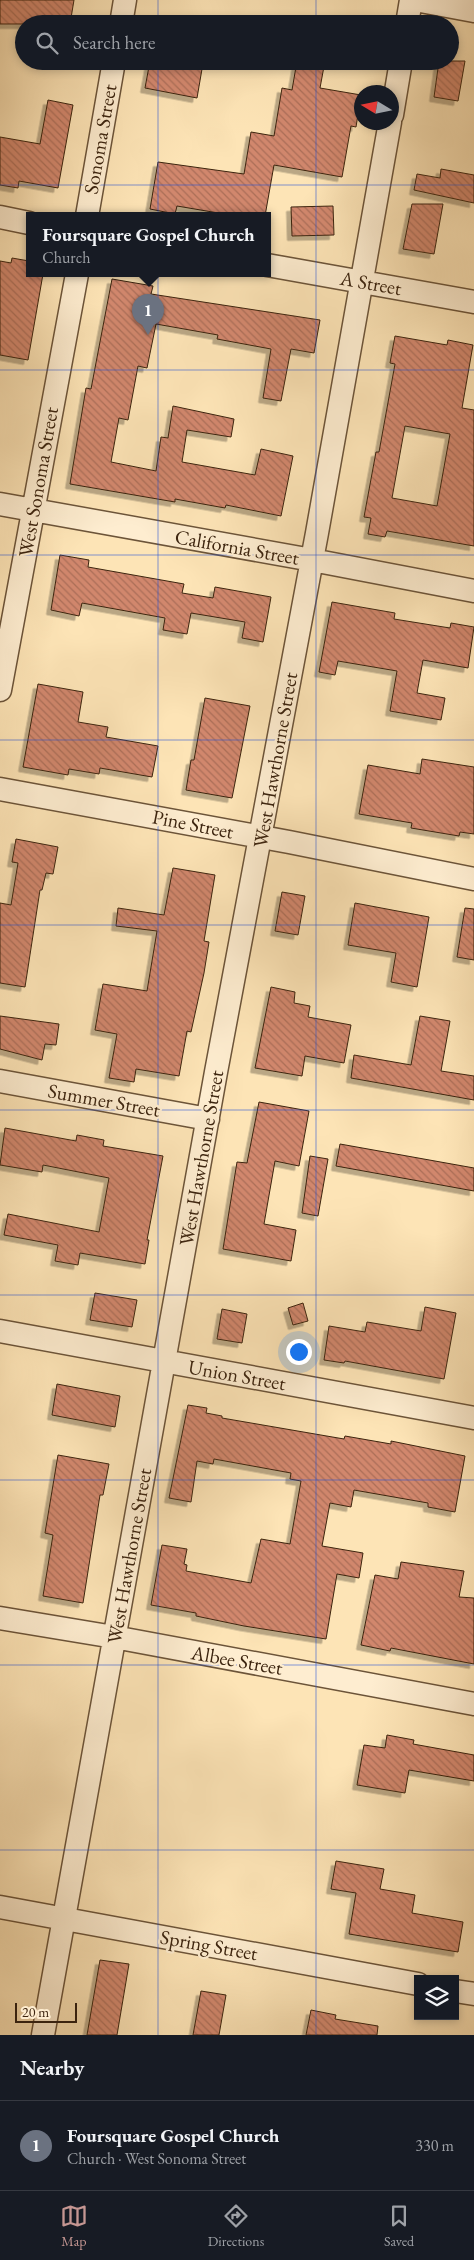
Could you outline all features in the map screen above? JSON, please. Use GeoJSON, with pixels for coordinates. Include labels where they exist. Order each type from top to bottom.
{"type":"FeatureCollection","features":[{"type":"Feature","properties":{"kind":"street"},"geometry":{"type":"LineString","coordinates":[[122,15],[125,0]]}},
{"type":"Feature","properties":{"kind":"street"},"geometry":{"type":"LineString","coordinates":[[409,15],[411,0]]}},
{"type":"Feature","properties":{"kind":"street"},"geometry":{"type":"LineString","coordinates":[[415,0],[474,11]]}},
{"type":"Feature","properties":{"kind":"street","name":"Sonoma Street"},"geometry":{"type":"LineString","coordinates":[[88,212],[112,70]]}},
{"type":"Feature","properties":{"kind":"street"},"geometry":{"type":"LineString","coordinates":[[397,85],[400,70]]}},
{"type":"Feature","properties":{"kind":"street","name":"West Hawthorne Street"},"geometry":{"type":"LineString","coordinates":[[43,2035],[389,130]]}},
{"type":"Feature","properties":{"kind":"street"},"geometry":{"type":"LineString","coordinates":[[0,217],[26,222]]}},
{"type":"Feature","properties":{"kind":"street","name":"A Street"},"geometry":{"type":"LineString","coordinates":[[271,266],[474,302]]}},
{"type":"Feature","properties":{"kind":"street","name":"West Sonoma Street"},"geometry":{"type":"LineString","coordinates":[[0,690],[75,277]]}},
{"type":"Feature","properties":{"kind":"street","name":"California Street"},"geometry":{"type":"LineString","coordinates":[[0,504],[474,591]]}},
{"type":"Feature","properties":{"kind":"street","name":"Pine Street"},"geometry":{"type":"LineString","coordinates":[[0,789],[261,837],[474,880]]}},
{"type":"Feature","properties":{"kind":"street","name":"Summer Street"},"geometry":{"type":"LineString","coordinates":[[0,1081],[208,1119]]}},
{"type":"Feature","properties":{"kind":"street","name":"Union Street"},"geometry":{"type":"LineString","coordinates":[[0,1331],[474,1418]]}},
{"type":"Feature","properties":{"kind":"street","name":"Albee Street"},"geometry":{"type":"LineString","coordinates":[[0,1618],[114,1637],[474,1704]]}},
{"type":"Feature","properties":{"kind":"street","name":"Spring Street"},"geometry":{"type":"LineString","coordinates":[[0,1907],[414,1983]]}},
{"type":"Feature","properties":{"kind":"street"},"geometry":{"type":"LineString","coordinates":[[459,1992],[474,1994]]}},
{"type":"Feature","properties":{"kind":"building"},"geometry":{"type":"Polygon","coordinates":[[[0,0],[74,0],[72,15],[15,15],[15,24],[0,24],[0,0]]]}},
{"type":"Feature","properties":{"kind":"building"},"geometry":{"type":"Polygon","coordinates":[[[459,61],[465,61],[458,101],[434,97],[438,70],[459,70],[459,61]]]}},
{"type":"Feature","properties":{"kind":"building"},"geometry":{"type":"Polygon","coordinates":[[[148,70],[202,70],[197,98],[145,88],[148,70]]]}},
{"type":"Feature","properties":{"kind":"building"},"geometry":{"type":"Polygon","coordinates":[[[295,70],[323,70],[320,88],[354,94],[354,127],[351,126],[342,177],[274,165],[266,212],[212,212],[177,206],[176,212],[150,209],[158,162],[244,174],[251,132],[274,136],[282,88],[292,90],[295,70]]]}},
{"type":"Feature","properties":{"kind":"building"},"geometry":{"type":"Polygon","coordinates":[[[48,100],[73,105],[58,188],[19,181],[18,188],[0,185],[0,137],[40,144],[48,100]]]}},
{"type":"Feature","properties":{"kind":"building"},"geometry":{"type":"Polygon","coordinates":[[[441,169],[474,175],[474,203],[414,190],[417,174],[440,178],[441,169]]]}},
{"type":"Feature","properties":{"kind":"building"},"geometry":{"type":"Polygon","coordinates":[[[412,204],[443,204],[434,254],[403,249],[412,204]]]}},
{"type":"Feature","properties":{"kind":"building"},"geometry":{"type":"Polygon","coordinates":[[[333,206],[334,235],[292,236],[291,207],[333,206]]]}},
{"type":"Feature","properties":{"kind":"building"},"geometry":{"type":"Polygon","coordinates":[[[12,258],[26,260],[26,277],[42,277],[28,360],[0,355],[0,261],[11,263],[12,258]]]}},
{"type":"Feature","properties":{"kind":"building"},"geometry":{"type":"Polygon","coordinates":[[[112,279],[153,286],[151,294],[320,320],[314,353],[291,349],[281,401],[263,398],[271,349],[217,339],[218,335],[156,324],[147,368],[138,366],[128,420],[119,418],[111,462],[156,471],[161,437],[168,438],[173,406],[234,419],[231,437],[187,430],[182,462],[255,475],[261,449],[293,456],[281,516],[226,505],[225,508],[175,499],[175,502],[70,484],[86,388],[91,389],[112,279]]]}},
{"type":"Feature","properties":{"kind":"building"},"geometry":{"type":"Polygon","coordinates":[[[395,336],[447,345],[448,340],[473,345],[462,408],[474,410],[474,546],[387,531],[385,537],[368,534],[371,518],[364,517],[376,452],[379,452],[395,364],[390,363],[395,336]],[[405,426],[392,498],[437,506],[450,434],[405,426]]]}},
{"type":"Feature","properties":{"kind":"building"},"geometry":{"type":"Polygon","coordinates":[[[60,555],[89,560],[88,567],[184,584],[182,593],[213,598],[215,587],[271,597],[263,642],[242,638],[245,622],[191,613],[187,634],[163,630],[165,618],[82,603],[79,616],[51,610],[60,555]]]}},
{"type":"Feature","properties":{"kind":"building"},"geometry":{"type":"Polygon","coordinates":[[[332,602],[395,613],[394,619],[450,628],[451,623],[474,627],[468,668],[423,660],[417,693],[445,698],[441,720],[390,711],[397,671],[338,661],[335,675],[319,672],[332,602]]]}},
{"type":"Feature","properties":{"kind":"building"},"geometry":{"type":"Polygon","coordinates":[[[38,684],[83,692],[78,722],[108,727],[106,737],[158,746],[152,777],[100,768],[99,774],[69,769],[68,775],[23,767],[38,684]]]}},
{"type":"Feature","properties":{"kind":"building"},"geometry":{"type":"Polygon","coordinates":[[[205,698],[250,706],[232,798],[186,790],[191,760],[194,760],[205,698]]]}},
{"type":"Feature","properties":{"kind":"building"},"geometry":{"type":"Polygon","coordinates":[[[422,759],[474,767],[474,834],[460,832],[459,836],[411,828],[412,823],[359,814],[368,765],[420,774],[422,759]]]}},
{"type":"Feature","properties":{"kind":"building"},"geometry":{"type":"Polygon","coordinates":[[[16,839],[58,847],[53,874],[46,873],[42,890],[40,890],[25,987],[0,983],[0,903],[11,905],[18,863],[12,862],[16,839]]]}},
{"type":"Feature","properties":{"kind":"building"},"geometry":{"type":"Polygon","coordinates":[[[173,868],[215,875],[204,941],[209,942],[204,973],[191,1032],[187,1031],[179,1076],[136,1069],[134,1082],[109,1078],[117,1034],[95,1030],[103,984],[147,991],[157,931],[116,926],[118,908],[164,915],[173,868]]]}},
{"type":"Feature","properties":{"kind":"building"},"geometry":{"type":"Polygon","coordinates":[[[282,892],[305,896],[298,935],[275,931],[282,892]]]}},
{"type":"Feature","properties":{"kind":"building"},"geometry":{"type":"Polygon","coordinates":[[[355,903],[429,917],[417,987],[391,982],[396,953],[348,945],[355,903]]]}},
{"type":"Feature","properties":{"kind":"building"},"geometry":{"type":"Polygon","coordinates":[[[465,908],[474,909],[474,960],[457,957],[465,908]]]}},
{"type":"Feature","properties":{"kind":"building"},"geometry":{"type":"Polygon","coordinates":[[[271,987],[295,992],[294,1003],[310,1006],[308,1017],[351,1025],[344,1063],[305,1056],[302,1076],[255,1068],[271,987]]]}},
{"type":"Feature","properties":{"kind":"building"},"geometry":{"type":"Polygon","coordinates":[[[0,1016],[59,1024],[56,1045],[45,1044],[42,1060],[0,1049],[0,1016]]]}},
{"type":"Feature","properties":{"kind":"building"},"geometry":{"type":"Polygon","coordinates":[[[420,1016],[450,1021],[441,1071],[474,1076],[474,1100],[351,1078],[354,1055],[411,1065],[420,1016]]]}},
{"type":"Feature","properties":{"kind":"building"},"geometry":{"type":"Polygon","coordinates":[[[259,1102],[309,1111],[299,1166],[275,1161],[264,1224],[296,1230],[291,1261],[223,1249],[237,1162],[247,1163],[259,1102]]]}},
{"type":"Feature","properties":{"kind":"building"},"geometry":{"type":"Polygon","coordinates":[[[5,1128],[76,1141],[77,1135],[104,1140],[103,1146],[163,1156],[147,1240],[149,1240],[145,1264],[80,1253],[78,1265],[55,1261],[58,1245],[4,1235],[8,1214],[99,1232],[109,1178],[43,1165],[42,1172],[0,1165],[5,1128]]]}},
{"type":"Feature","properties":{"kind":"building"},"geometry":{"type":"Polygon","coordinates":[[[340,1144],[474,1168],[474,1191],[336,1166],[340,1144]]]}},
{"type":"Feature","properties":{"kind":"building"},"geometry":{"type":"Polygon","coordinates":[[[310,1156],[328,1159],[318,1216],[302,1213],[310,1156]]]}},
{"type":"Feature","properties":{"kind":"building"},"geometry":{"type":"Polygon","coordinates":[[[95,1293],[137,1300],[132,1327],[90,1320],[95,1293]]]}},
{"type":"Feature","properties":{"kind":"building"},"geometry":{"type":"Polygon","coordinates":[[[303,1303],[308,1321],[293,1325],[288,1308],[303,1303]]]}},
{"type":"Feature","properties":{"kind":"building"},"geometry":{"type":"Polygon","coordinates":[[[425,1307],[456,1313],[444,1379],[345,1361],[344,1363],[324,1360],[329,1326],[365,1332],[367,1322],[421,1331],[425,1307]]]}},
{"type":"Feature","properties":{"kind":"building"},"geometry":{"type":"Polygon","coordinates":[[[222,1309],[247,1314],[242,1343],[217,1339],[222,1309]]]}},
{"type":"Feature","properties":{"kind":"building"},"geometry":{"type":"Polygon","coordinates":[[[57,1384],[120,1396],[115,1427],[52,1415],[57,1384]]]}},
{"type":"Feature","properties":{"kind":"building"},"geometry":{"type":"Polygon","coordinates":[[[188,1405],[207,1408],[206,1413],[222,1416],[222,1418],[344,1439],[345,1436],[391,1444],[391,1441],[465,1456],[455,1512],[428,1507],[428,1503],[354,1490],[351,1507],[330,1503],[322,1546],[363,1553],[359,1578],[337,1574],[326,1639],[244,1626],[196,1616],[196,1613],[151,1605],[162,1545],[187,1549],[184,1564],[187,1565],[186,1571],[251,1583],[261,1539],[290,1544],[301,1481],[290,1479],[291,1473],[214,1459],[213,1464],[197,1461],[191,1502],[169,1498],[188,1405]]]}},
{"type":"Feature","properties":{"kind":"building"},"geometry":{"type":"Polygon","coordinates":[[[58,1455],[109,1464],[103,1495],[100,1495],[83,1603],[43,1596],[53,1535],[45,1533],[58,1455]]]}},
{"type":"Feature","properties":{"kind":"building"},"geometry":{"type":"Polygon","coordinates":[[[401,1562],[464,1571],[459,1597],[474,1598],[474,1664],[391,1648],[390,1651],[361,1645],[375,1575],[398,1579],[401,1562]]]}},
{"type":"Feature","properties":{"kind":"building"},"geometry":{"type":"Polygon","coordinates":[[[387,1735],[414,1740],[413,1744],[474,1755],[474,1781],[409,1770],[405,1793],[357,1785],[364,1745],[385,1748],[387,1735]]]}},
{"type":"Feature","properties":{"kind":"building"},"geometry":{"type":"Polygon","coordinates":[[[336,1861],[384,1869],[380,1889],[415,1895],[412,1913],[463,1922],[458,1952],[349,1934],[356,1893],[331,1889],[336,1861]]]}},
{"type":"Feature","properties":{"kind":"building"},"geometry":{"type":"Polygon","coordinates":[[[100,1960],[129,1964],[117,2035],[87,2035],[100,1960]]]}},
{"type":"Feature","properties":{"kind":"building"},"geometry":{"type":"Polygon","coordinates":[[[201,1991],[226,1995],[219,2035],[193,2035],[201,1991]]]}},
{"type":"Feature","properties":{"kind":"building"},"geometry":{"type":"Polygon","coordinates":[[[311,2010],[336,2015],[335,2019],[378,2026],[377,2035],[306,2035],[311,2010]]]}},
{"type":"Feature","properties":{"kind":"place","name":"Foursquare Gospel Church"},"geometry":{"type":"Point","coordinates":[148,335]}}]}
